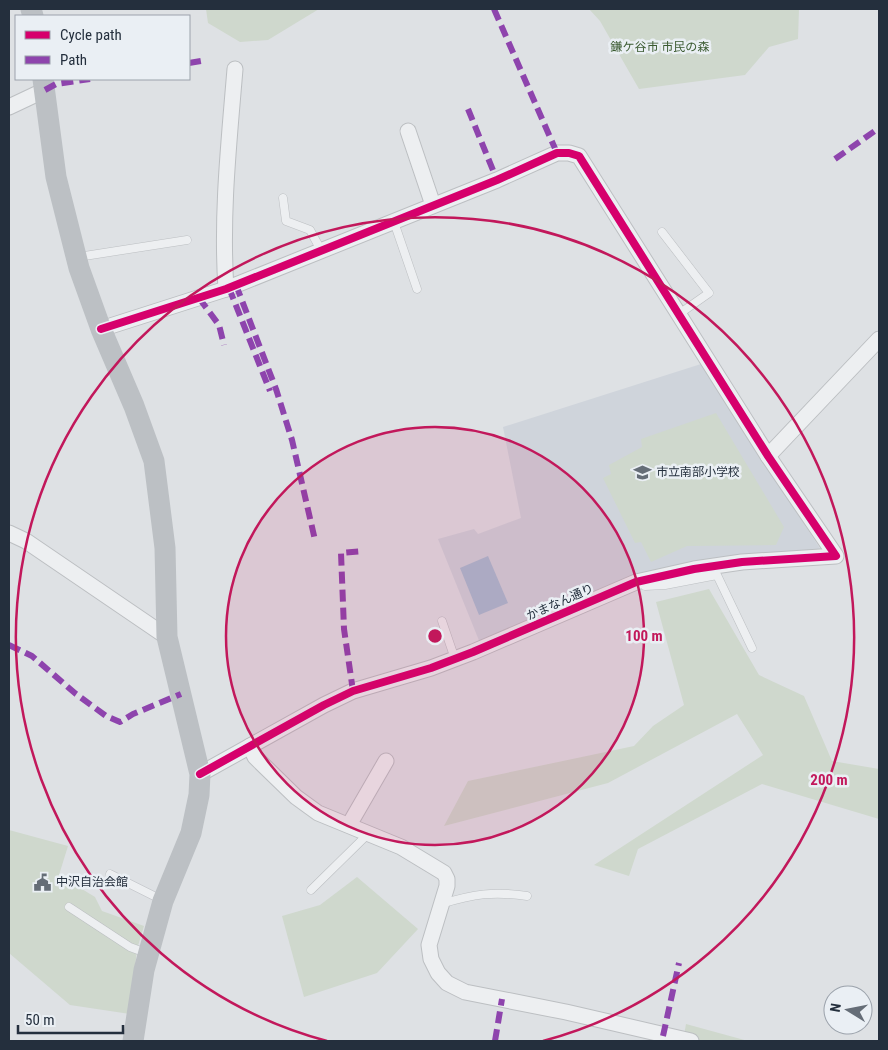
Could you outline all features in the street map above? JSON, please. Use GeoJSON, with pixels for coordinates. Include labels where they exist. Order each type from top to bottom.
{"type":"FeatureCollection","features":[{"type":"Feature","properties":{"kind":"street"},"geometry":{"type":"LineString","coordinates":[[226,289],[223,248],[227,156],[235,69]]}},
{"type":"Feature","properties":{"kind":"street"},"geometry":{"type":"LineString","coordinates":[[9,107],[44,84],[56,177],[76,257],[101,329],[134,406],[154,461],[165,548],[167,637],[200,774],[199,795],[190,833],[163,901],[148,954],[133,1041]]}},
{"type":"Feature","properties":{"kind":"street"},"geometry":{"type":"LineString","coordinates":[[408,131],[433,205]]}},
{"type":"Feature","properties":{"kind":"street"},"geometry":{"type":"LineString","coordinates":[[101,329],[226,289],[322,252],[557,154],[570,152],[579,156],[768,456],[879,339]]}},
{"type":"Feature","properties":{"kind":"street","name":"かまなん通り"},"geometry":{"type":"LineString","coordinates":[[200,774],[324,705],[353,691],[455,659],[636,582],[694,569],[742,562],[836,556],[768,456]]}},
{"type":"Feature","properties":{"kind":"street"},"geometry":{"type":"LineString","coordinates":[[9,533],[26,541],[167,637]]}},
{"type":"Feature","properties":{"kind":"street"},"geometry":{"type":"LineString","coordinates":[[250,746],[255,757],[296,797],[318,813],[401,847],[444,873],[447,879],[447,886],[428,945],[431,959],[438,973],[452,986],[465,992],[566,1012],[690,1041]]}},
{"type":"Feature","properties":{"kind":"street"},"geometry":{"type":"LineString","coordinates":[[349,825],[386,761]]}},
{"type":"Feature","properties":{"kind":"lane"},"geometry":{"type":"LineString","coordinates":[[283,198],[286,221],[310,230],[322,252]]}},
{"type":"Feature","properties":{"kind":"lane"},"geometry":{"type":"LineString","coordinates":[[394,222],[417,288]]}},
{"type":"Feature","properties":{"kind":"lane"},"geometry":{"type":"LineString","coordinates":[[662,232],[709,293],[678,314]]}},
{"type":"Feature","properties":{"kind":"lane"},"geometry":{"type":"LineString","coordinates":[[76,257],[187,240]]}},
{"type":"Feature","properties":{"kind":"lane"},"geometry":{"type":"LineString","coordinates":[[636,582],[645,586],[665,585],[717,575],[752,648]]}},
{"type":"Feature","properties":{"kind":"lane"},"geometry":{"type":"LineString","coordinates":[[442,621],[455,659]]}},
{"type":"Feature","properties":{"kind":"lane"},"geometry":{"type":"LineString","coordinates":[[311,890],[368,833]]}},
{"type":"Feature","properties":{"kind":"lane"},"geometry":{"type":"LineString","coordinates":[[110,874],[163,901]]}},
{"type":"Feature","properties":{"kind":"lane"},"geometry":{"type":"LineString","coordinates":[[441,904],[488,893],[508,893],[527,896]]}},
{"type":"Feature","properties":{"kind":"lane"},"geometry":{"type":"LineString","coordinates":[[69,907],[130,947],[148,954]]}},
{"type":"Feature","properties":{"kind":"shaded area","name":"市立南部小学校"},"geometry":{"type":"Polygon","coordinates":[[[701,364],[821,550],[692,562],[599,590],[480,643],[438,539],[474,529],[478,534],[521,518],[503,427],[701,364]]]}},
{"type":"Feature","properties":{"kind":"green space"},"geometry":{"type":"Polygon","coordinates":[[[206,9],[319,9],[268,40],[240,42],[208,23],[206,9]]]}},
{"type":"Feature","properties":{"kind":"green space","name":"鎌ケ谷市 市民の森"},"geometry":{"type":"Polygon","coordinates":[[[589,9],[799,9],[798,39],[769,47],[745,75],[639,89],[600,21],[589,9]]]}},
{"type":"Feature","properties":{"kind":"green space"},"geometry":{"type":"Polygon","coordinates":[[[716,413],[784,527],[776,545],[687,546],[651,562],[641,542],[635,543],[603,478],[611,474],[609,465],[642,447],[641,439],[716,413]]]}},
{"type":"Feature","properties":{"kind":"green space"},"geometry":{"type":"Polygon","coordinates":[[[709,589],[759,675],[804,696],[832,761],[879,769],[879,819],[762,784],[638,849],[629,876],[594,865],[763,755],[737,714],[608,783],[444,826],[468,781],[634,746],[653,726],[684,705],[656,602],[709,589]]]}},
{"type":"Feature","properties":{"kind":"green space"},"geometry":{"type":"Polygon","coordinates":[[[9,830],[68,846],[59,875],[95,897],[102,911],[144,926],[137,949],[130,1014],[70,1005],[9,953],[9,830]]]}},
{"type":"Feature","properties":{"kind":"green space"},"geometry":{"type":"Polygon","coordinates":[[[357,877],[418,929],[377,973],[304,997],[282,916],[320,905],[357,877]]]}},
{"type":"Feature","properties":{"kind":"green space"},"geometry":{"type":"Polygon","coordinates":[[[686,1024],[748,1041],[683,1041],[686,1024]]]}},
{"type":"Feature","properties":{"kind":"water"},"geometry":{"type":"Polygon","coordinates":[[[488,556],[508,603],[479,615],[460,568],[488,556]]]}},
{"type":"Feature","properties":{"kind":"marked path"},"geometry":{"type":"LineString","coordinates":[[494,9],[557,153]]}},
{"type":"Feature","properties":{"kind":"marked path"},"geometry":{"type":"LineString","coordinates":[[190,63],[201,61]]}},
{"type":"Feature","properties":{"kind":"marked path"},"geometry":{"type":"LineString","coordinates":[[45,90],[56,84],[83,80]]}},
{"type":"Feature","properties":{"kind":"marked path"},"geometry":{"type":"LineString","coordinates":[[468,109],[497,180]]}},
{"type":"Feature","properties":{"kind":"marked path"},"geometry":{"type":"LineString","coordinates":[[835,159],[879,128]]}},
{"type":"Feature","properties":{"kind":"marked path"},"geometry":{"type":"LineString","coordinates":[[236,285],[276,389],[292,440],[315,540]]}},
{"type":"Feature","properties":{"kind":"marked path"},"geometry":{"type":"LineString","coordinates":[[229,288],[270,391]]}},
{"type":"Feature","properties":{"kind":"marked path"},"geometry":{"type":"LineString","coordinates":[[199,298],[219,325],[224,345]]}},
{"type":"Feature","properties":{"kind":"marked path"},"geometry":{"type":"LineString","coordinates":[[353,691],[344,629],[341,553],[364,551]]}},
{"type":"Feature","properties":{"kind":"marked path"},"geometry":{"type":"LineString","coordinates":[[9,645],[32,656],[76,694],[106,716],[120,722],[133,714],[181,694]]}},
{"type":"Feature","properties":{"kind":"marked path"},"geometry":{"type":"LineString","coordinates":[[663,1036],[679,963]]}},
{"type":"Feature","properties":{"kind":"marked path"},"geometry":{"type":"LineString","coordinates":[[495,1041],[502,999]]}},
{"type":"Feature","properties":{"kind":"cycle path"},"geometry":{"type":"LineString","coordinates":[[101,329],[226,289],[497,180],[557,153],[569,153],[579,156],[768,456],[836,556],[742,562],[694,569],[636,582],[473,652],[431,668],[353,691],[324,705],[200,774]]}},
{"type":"Feature","properties":{"kind":"place","name":"市立南部小学校"},"geometry":{"type":"Point","coordinates":[642,472]}},
{"type":"Feature","properties":{"kind":"place","name":"中沢自治会館"},"geometry":{"type":"Point","coordinates":[42,882]}}]}
